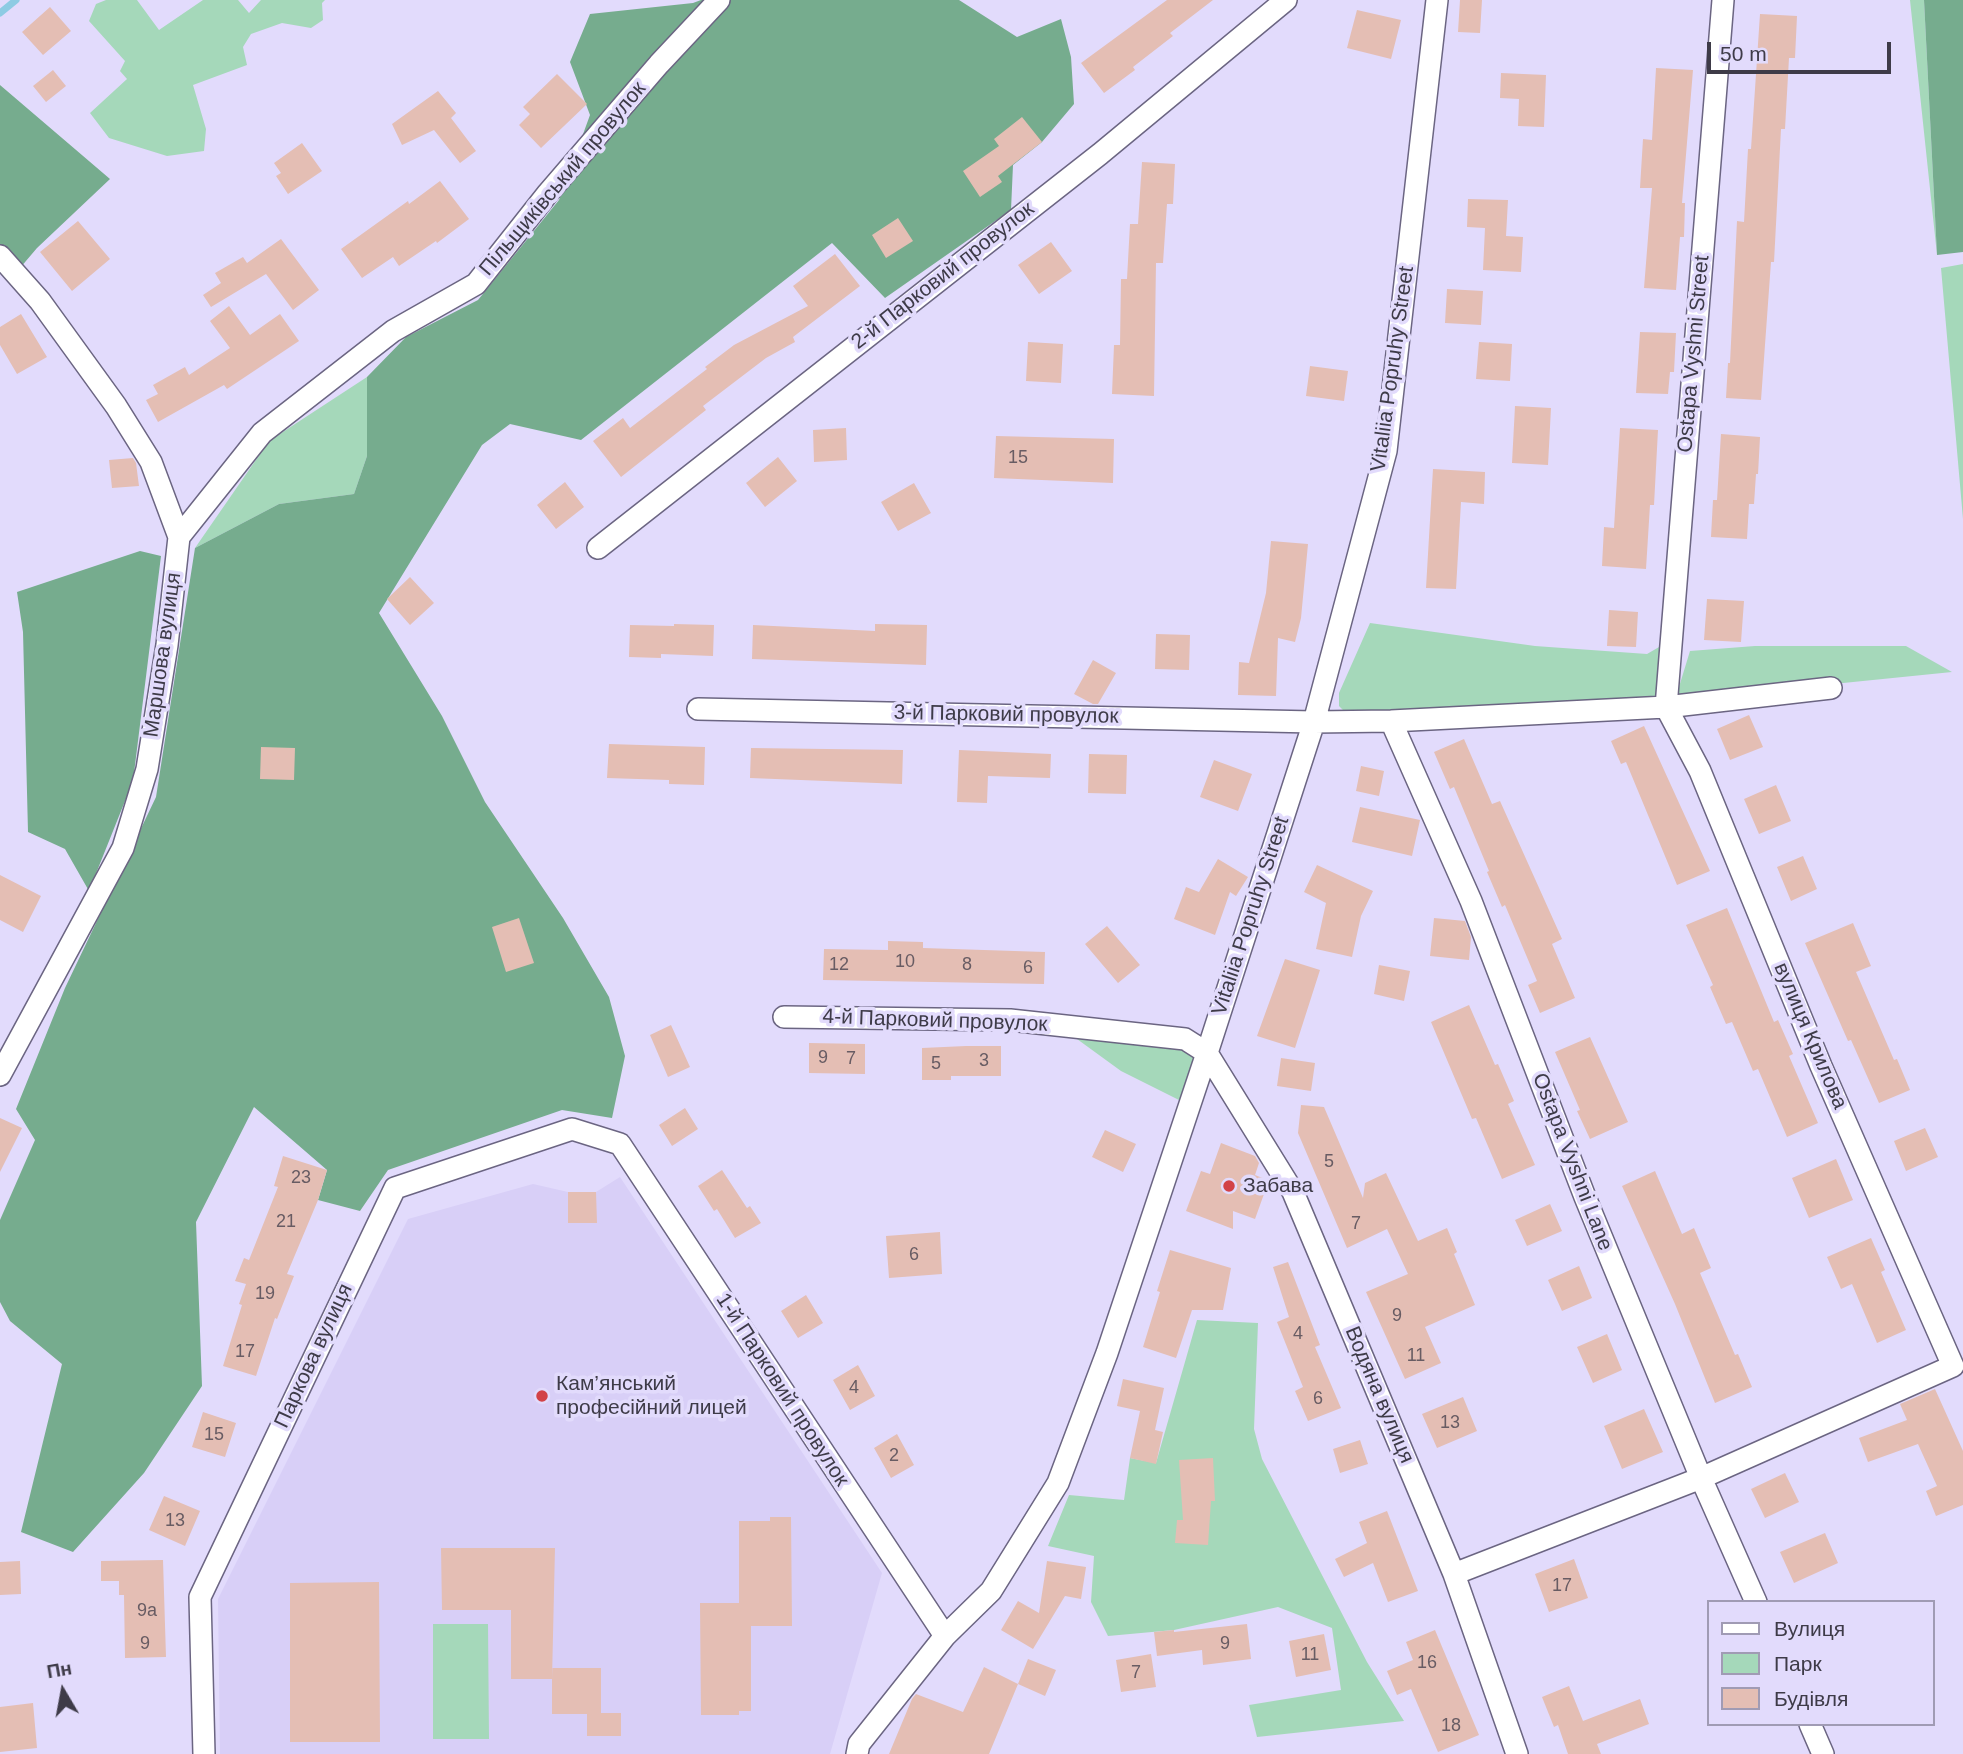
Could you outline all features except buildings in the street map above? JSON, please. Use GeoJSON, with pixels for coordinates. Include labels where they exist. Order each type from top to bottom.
{"type":"FeatureCollection","features":[{"type":"Feature","properties":{"kind":"street","name":"Пільщиківський провулок"},"geometry":{"type":"LineString","coordinates":[[179,537],[262,433],[393,331],[476,284],[548,192],[659,64],[719,0]]}},
{"type":"Feature","properties":{"kind":"street","name":"2-й Парковий провулок"},"geometry":{"type":"LineString","coordinates":[[598,548],[1100,155],[1286,0]]}},
{"type":"Feature","properties":{"kind":"street","name":"Vitaliia Popruhy Street"},"geometry":{"type":"LineString","coordinates":[[857,1754],[859,1744],[945,1636],[991,1591],[1058,1483],[1107,1353],[1207,1053],[1314,722],[1386,451],[1437,0]]}},
{"type":"Feature","properties":{"kind":"street","name":"Ostapa Vyshni Street"},"geometry":{"type":"LineString","coordinates":[[1666,707],[1723,0]]}},
{"type":"Feature","properties":{"kind":"street","name":"Маршова вулиця"},"geometry":{"type":"LineString","coordinates":[[0,256],[40,301],[116,406],[151,462],[179,537],[167,645],[147,769],[123,848],[0,1075]]}},
{"type":"Feature","properties":{"kind":"street","name":"3-й Парковий провулок"},"geometry":{"type":"LineString","coordinates":[[698,709],[1314,722],[1391,721],[1666,707],[1831,688]]}},
{"type":"Feature","properties":{"kind":"street","name":"вулиця Крилова"},"geometry":{"type":"LineString","coordinates":[[1666,707],[1700,771],[1821,1066],[1953,1366],[1701,1478]]}},
{"type":"Feature","properties":{"kind":"street","name":"Ostapa Vyshni Lane"},"geometry":{"type":"LineString","coordinates":[[1391,721],[1471,901],[1585,1197],[1701,1478],[1755,1600]]}},
{"type":"Feature","properties":{"kind":"street","name":"4-й Парковий провулок"},"geometry":{"type":"LineString","coordinates":[[784,1017],[1010,1020],[1185,1039],[1207,1053]]}},
{"type":"Feature","properties":{"kind":"street","name":"Водяна вулиця"},"geometry":{"type":"LineString","coordinates":[[1207,1053],[1293,1192],[1454,1574],[1517,1754]]}},
{"type":"Feature","properties":{"kind":"street","name":"Паркова вулиця"},"geometry":{"type":"LineString","coordinates":[[204,1754],[200,1597],[394,1188],[572,1129],[620,1144]]}},
{"type":"Feature","properties":{"kind":"street","name":"1-й Парковий провулок"},"geometry":{"type":"LineString","coordinates":[[620,1144],[945,1636]]}},
{"type":"Feature","properties":{"kind":"street"},"geometry":{"type":"LineString","coordinates":[[1454,1574],[1701,1478]]}},
{"type":"Feature","properties":{"kind":"street"},"geometry":{"type":"LineString","coordinates":[[1811,1726],[1823,1754]]}},
{"type":"Feature","properties":{"kind":"shaded area","name":"Кам’янський професійний лицей"},"geometry":{"type":"Polygon","coordinates":[[[620,1177],[882,1573],[830,1754],[220,1754],[218,1599],[408,1219],[533,1184],[568,1192],[596,1192],[620,1177]]]}},
{"type":"Feature","properties":{"kind":"green space"},"geometry":{"type":"Polygon","coordinates":[[[106,0],[137,0],[159,30],[203,0],[238,0],[249,13],[261,0],[325,0],[322,3],[323,20],[311,28],[282,23],[251,34],[243,47],[247,65],[193,85],[206,129],[204,151],[167,156],[109,138],[90,113],[127,79],[120,71],[125,61],[89,21],[96,4],[106,0]]]}},
{"type":"Feature","properties":{"kind":"green space"},"geometry":{"type":"Polygon","coordinates":[[[701,0],[959,0],[1017,37],[1061,19],[1071,57],[1074,104],[1042,142],[1013,165],[1011,210],[885,298],[832,243],[581,440],[510,424],[482,445],[379,613],[442,716],[485,802],[563,918],[609,997],[625,1056],[612,1118],[562,1110],[388,1170],[360,1211],[318,1200],[327,1170],[254,1107],[196,1222],[202,1386],[144,1473],[73,1552],[21,1532],[62,1364],[10,1321],[0,1302],[0,1220],[35,1140],[16,1109],[65,988],[156,797],[195,548],[279,504],[354,494],[367,456],[367,377],[406,337],[478,300],[559,200],[590,115],[570,62],[590,14],[701,0]]]}},
{"type":"Feature","properties":{"kind":"green space"},"geometry":{"type":"Polygon","coordinates":[[[1910,0],[1924,0],[1937,255],[1910,0]]]}},
{"type":"Feature","properties":{"kind":"green space"},"geometry":{"type":"Polygon","coordinates":[[[1924,0],[1963,0],[1963,252],[1937,255],[1924,0]]]}},
{"type":"Feature","properties":{"kind":"green space"},"geometry":{"type":"Polygon","coordinates":[[[0,85],[110,179],[37,248],[20,268],[0,246],[0,85]]]}},
{"type":"Feature","properties":{"kind":"green space"},"geometry":{"type":"Polygon","coordinates":[[[1963,264],[1963,519],[1941,268],[1963,264]]]}},
{"type":"Feature","properties":{"kind":"green space"},"geometry":{"type":"Polygon","coordinates":[[[367,377],[367,456],[354,494],[279,504],[195,548],[269,441],[367,377]]]}},
{"type":"Feature","properties":{"kind":"green space"},"geometry":{"type":"Polygon","coordinates":[[[140,551],[161,556],[133,781],[89,891],[65,849],[28,832],[23,632],[17,592],[140,551]]]}},
{"type":"Feature","properties":{"kind":"green space"},"geometry":{"type":"Polygon","coordinates":[[[1370,623],[1535,646],[1647,654],[1666,643],[1661,702],[1348,715],[1339,706],[1339,693],[1370,623]]]}},
{"type":"Feature","properties":{"kind":"green space"},"geometry":{"type":"Polygon","coordinates":[[[1755,646],[1906,646],[1952,672],[1675,700],[1690,651],[1755,646]]]}},
{"type":"Feature","properties":{"kind":"green space"},"geometry":{"type":"Polygon","coordinates":[[[1066,1031],[1183,1046],[1200,1056],[1185,1103],[1121,1071],[1066,1031]]]}},
{"type":"Feature","properties":{"kind":"green space"},"geometry":{"type":"Polygon","coordinates":[[[1197,1320],[1258,1323],[1254,1429],[1262,1459],[1367,1662],[1404,1721],[1257,1737],[1249,1705],[1341,1690],[1332,1628],[1278,1607],[1174,1630],[1108,1636],[1091,1602],[1094,1556],[1048,1546],[1069,1495],[1124,1500],[1130,1458],[1156,1463],[1197,1320]]]}},
{"type":"Feature","properties":{"kind":"green space"},"geometry":{"type":"Polygon","coordinates":[[[433,1624],[488,1624],[489,1739],[433,1739],[433,1624]]]}},
{"type":"Feature","properties":{"kind":"waterway"},"geometry":{"type":"LineString","coordinates":[[0,13],[16,0]]}},
{"type":"Feature","properties":{"kind":"place","name":"Забава"},"geometry":{"type":"Point","coordinates":[1229,1186]}},
{"type":"Feature","properties":{"kind":"place","name":"Кам’янський професійний лицей"},"geometry":{"type":"Point","coordinates":[542,1396]}}]}
